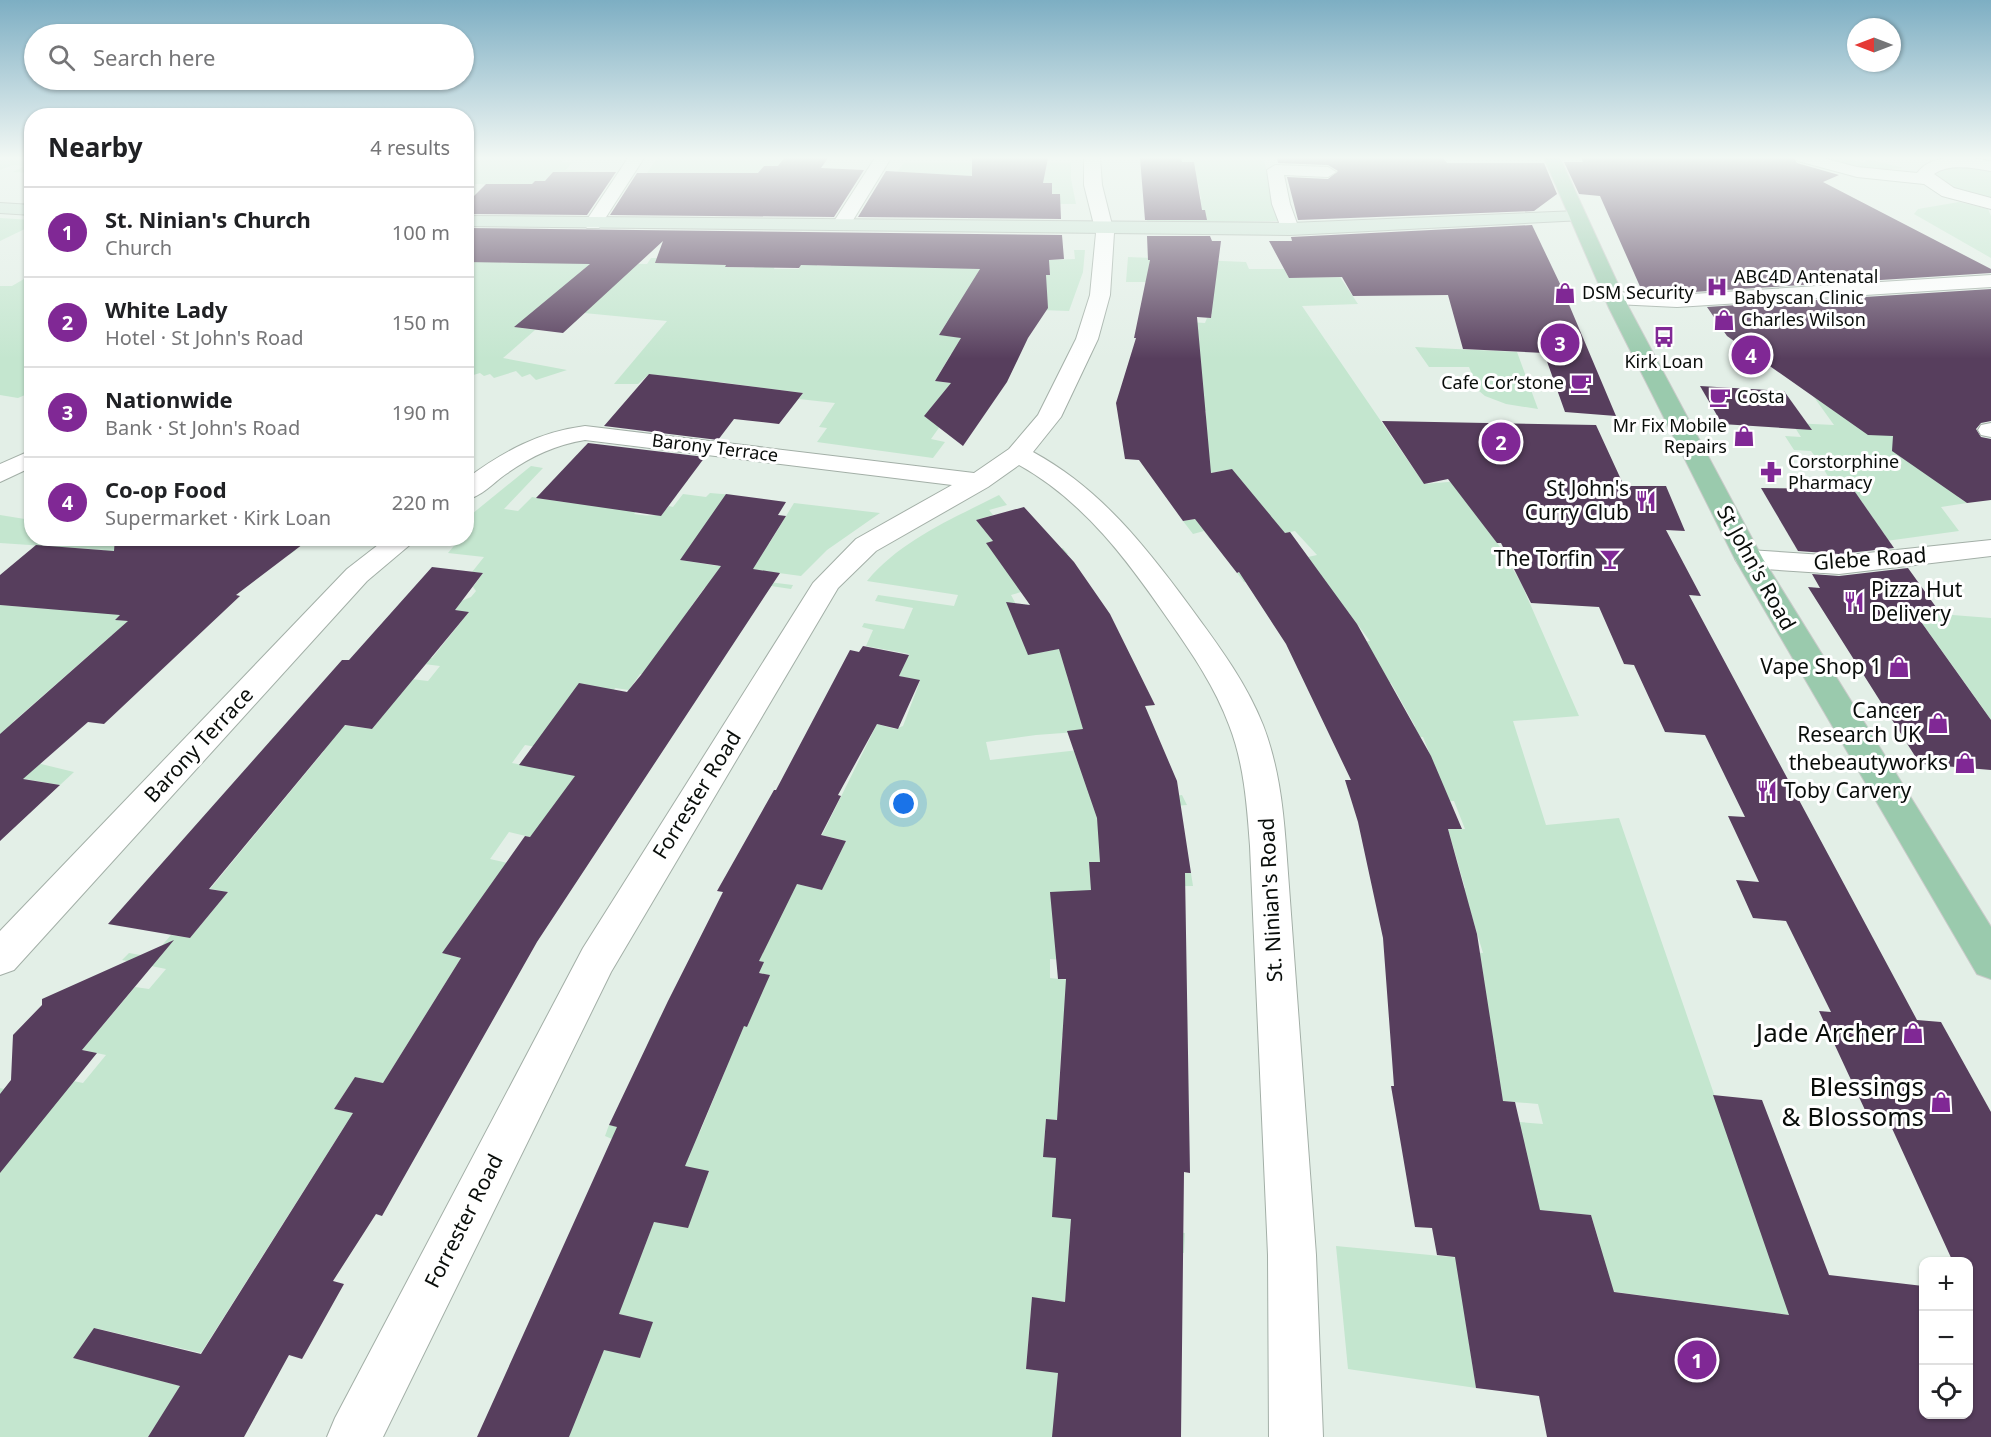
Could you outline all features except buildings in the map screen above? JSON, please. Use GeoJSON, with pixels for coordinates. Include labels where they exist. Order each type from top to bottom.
{"type":"FeatureCollection","features":[{"type":"Feature","properties":{"kind":"main road","name":"St John's Road"},"geometry":{"type":"LineString","coordinates":[[1581,225],[1615,298],[1749,559],[1991,962]]}},
{"type":"Feature","properties":{"kind":"street"},"geometry":{"type":"LineString","coordinates":[[724,225],[1290,229],[1377,225]]}},
{"type":"Feature","properties":{"kind":"street","name":"Forrester Road"},"geometry":{"type":"LineString","coordinates":[[354,1437],[597,960],[826,583],[866,545],[979,481],[1018,454],[1049,417],[1087,339],[1100,295],[1104,225]]}},
{"type":"Feature","properties":{"kind":"street"},"geometry":{"type":"LineString","coordinates":[[1289,225],[1290,229]]}},
{"type":"Feature","properties":{"kind":"street"},"geometry":{"type":"LineString","coordinates":[[1615,298],[1677,301],[1991,281]]}},
{"type":"Feature","properties":{"kind":"street","name":"Barony Terrace"},"geometry":{"type":"LineString","coordinates":[[474,486],[525,448],[547,439],[585,433],[979,481]]}},
{"type":"Feature","properties":{"kind":"street","name":"St. Ninian's Road"},"geometry":{"type":"LineString","coordinates":[[1018,454],[1070,485],[1124,539],[1153,575],[1218,668],[1238,707],[1252,743],[1265,802],[1268,846],[1292,1255],[1296,1437]]}},
{"type":"Feature","properties":{"kind":"street"},"geometry":{"type":"LineString","coordinates":[[0,474],[24,461]]}},
{"type":"Feature","properties":{"kind":"street","name":"Barony Terrace"},"geometry":{"type":"LineString","coordinates":[[0,958],[357,575],[395,546]]}},
{"type":"Feature","properties":{"kind":"street","name":"Glebe Road"},"geometry":{"type":"LineString","coordinates":[[1749,559],[1839,565],[1991,548]]}},
{"type":"Feature","properties":{"kind":"green space"},"geometry":{"type":"Polygon","coordinates":[[[0,225],[24,225],[24,229],[0,241],[0,225]]]}},
{"type":"Feature","properties":{"kind":"green space"},"geometry":{"type":"Polygon","coordinates":[[[1933,225],[1991,225],[1991,258],[1933,225]]]}},
{"type":"Feature","properties":{"kind":"green space"},"geometry":{"type":"Polygon","coordinates":[[[507,238],[517,238],[502,256],[505,257],[501,263],[521,263],[529,257],[539,257],[536,261],[545,263],[555,258],[564,248],[576,248],[589,238],[576,256],[604,259],[602,263],[647,264],[651,258],[671,258],[681,240],[701,242],[690,264],[706,264],[711,257],[730,257],[725,267],[754,268],[759,257],[778,257],[774,269],[799,269],[805,253],[807,253],[805,261],[818,262],[817,266],[831,266],[833,258],[866,259],[865,266],[889,266],[896,257],[913,257],[912,267],[925,267],[926,261],[962,260],[957,261],[956,267],[984,267],[988,243],[996,243],[995,260],[1025,260],[1025,275],[1029,275],[1027,282],[1046,282],[1046,275],[1050,275],[1049,260],[1075,259],[1074,250],[1085,250],[1083,272],[1069,311],[1041,310],[1036,323],[985,318],[979,328],[947,322],[939,335],[974,337],[968,346],[977,347],[973,356],[951,354],[935,381],[1000,389],[990,406],[958,401],[951,410],[938,408],[929,410],[924,416],[930,420],[943,422],[931,439],[945,442],[933,458],[817,442],[827,428],[819,427],[835,403],[799,399],[803,393],[719,382],[699,406],[690,405],[685,412],[677,411],[695,389],[692,388],[695,384],[689,383],[685,387],[666,385],[673,377],[667,376],[660,384],[654,384],[661,376],[649,374],[638,384],[614,384],[667,321],[584,313],[575,322],[527,317],[515,327],[535,330],[503,358],[567,370],[536,380],[530,374],[522,377],[516,371],[494,378],[490,374],[484,376],[480,373],[474,375],[474,258],[491,257],[507,238]]]}},
{"type":"Feature","properties":{"kind":"green space"},"geometry":{"type":"Polygon","coordinates":[[[1128,257],[1246,262],[1249,269],[1284,269],[1289,278],[1340,277],[1358,304],[1302,306],[1424,484],[1460,481],[1480,519],[1521,583],[1579,716],[1513,721],[1546,825],[1619,818],[1790,1315],[1458,1271],[1476,1388],[1348,1369],[1336,1246],[1493,1261],[1600,1244],[1591,1215],[1540,1210],[1506,1121],[1543,1124],[1538,1104],[1501,1101],[1497,1058],[1474,1054],[1466,951],[1483,953],[1466,897],[1447,887],[1465,888],[1448,829],[1465,829],[1454,801],[1419,802],[1429,752],[1423,737],[1407,737],[1415,726],[1391,683],[1376,685],[1341,645],[1370,641],[1342,604],[1244,582],[1237,573],[1317,555],[1295,531],[1268,537],[1260,529],[1210,539],[1204,531],[1193,534],[1183,521],[1241,511],[1232,469],[1194,476],[1119,420],[1118,416],[1127,416],[1129,413],[1206,416],[1206,411],[1184,410],[1174,321],[1205,323],[1212,314],[1147,282],[1126,282],[1128,257]]]}},
{"type":"Feature","properties":{"kind":"green space"},"geometry":{"type":"Polygon","coordinates":[[[24,279],[24,395],[18,398],[0,395],[0,286],[12,286],[24,279]]]}},
{"type":"Feature","properties":{"kind":"green space"},"geometry":{"type":"Polygon","coordinates":[[[1415,347],[1517,352],[1538,409],[1506,404],[1485,396],[1479,391],[1469,367],[1429,367],[1415,347]]]}},
{"type":"Feature","properties":{"kind":"green space"},"geometry":{"type":"Polygon","coordinates":[[[1959,385],[1958,497],[1967,503],[1941,507],[1959,531],[1835,548],[1887,538],[1853,489],[1818,486],[1815,482],[1832,483],[1823,468],[1829,468],[1828,466],[1874,469],[1873,467],[1819,462],[1811,451],[1794,450],[1785,436],[1801,437],[1792,423],[1834,425],[1811,393],[1959,385]]]}},
{"type":"Feature","properties":{"kind":"green space"},"geometry":{"type":"Polygon","coordinates":[[[531,466],[543,468],[504,509],[518,511],[532,497],[563,502],[640,506],[634,514],[649,516],[661,513],[669,506],[673,507],[683,494],[706,497],[710,493],[734,495],[680,560],[718,566],[724,557],[760,543],[769,544],[794,503],[880,513],[827,550],[801,576],[750,569],[745,579],[793,585],[791,589],[771,586],[763,597],[705,587],[661,649],[722,661],[720,665],[669,655],[654,677],[640,674],[629,690],[615,688],[582,755],[525,745],[512,763],[588,777],[530,837],[509,832],[490,859],[512,864],[478,912],[472,911],[442,953],[461,958],[383,1083],[355,1077],[334,1109],[378,1118],[414,1138],[346,1124],[201,1353],[95,1328],[73,1358],[181,1386],[148,1437],[0,1437],[0,1088],[4,1089],[20,1070],[83,1083],[106,1055],[82,1050],[135,987],[149,989],[166,969],[122,960],[129,953],[152,957],[171,935],[190,938],[228,892],[210,889],[324,751],[269,742],[274,737],[309,741],[326,723],[372,729],[411,679],[428,681],[440,666],[392,660],[397,653],[432,658],[469,612],[442,609],[471,597],[476,591],[473,587],[483,573],[472,572],[484,557],[448,553],[454,546],[474,546],[474,512],[531,466]]]}},
{"type":"Feature","properties":{"kind":"green space"},"geometry":{"type":"Polygon","coordinates":[[[999,495],[1007,505],[989,510],[993,515],[976,520],[993,541],[1036,555],[1063,548],[1068,554],[1016,566],[1031,589],[1011,595],[1018,608],[1039,603],[1028,654],[1071,647],[1080,668],[1132,659],[1137,668],[1067,676],[1077,708],[1098,705],[1131,728],[1036,735],[986,742],[990,760],[1160,741],[1094,808],[1182,795],[1187,805],[1134,809],[1105,862],[1089,863],[1090,874],[1191,873],[1193,886],[1094,887],[1075,961],[1050,959],[1050,978],[1099,983],[1062,1036],[1057,1120],[1046,1119],[1043,1156],[1056,1158],[1096,1222],[1185,1233],[1184,1253],[1071,1238],[1065,1302],[1032,1298],[1026,1369],[1084,1375],[1052,1437],[569,1437],[503,1381],[584,1400],[654,1222],[699,1197],[709,1172],[606,1152],[612,1139],[605,1136],[609,1125],[685,1141],[691,1131],[700,1132],[725,1071],[647,1045],[660,1017],[731,1033],[769,975],[759,973],[763,962],[695,947],[797,884],[822,890],[846,841],[822,835],[877,724],[895,729],[903,726],[920,681],[899,676],[909,654],[866,646],[873,630],[862,627],[864,623],[904,629],[913,608],[875,601],[878,595],[954,606],[958,595],[867,581],[911,542],[999,495]]]}},
{"type":"Feature","properties":{"kind":"green space"},"geometry":{"type":"Polygon","coordinates":[[[0,515],[24,519],[24,545],[0,543],[0,515]]]}},
{"type":"Feature","properties":{"kind":"green space"},"geometry":{"type":"Polygon","coordinates":[[[45,546],[281,546],[296,550],[289,555],[280,554],[116,620],[143,622],[188,645],[112,635],[14,721],[0,746],[0,605],[50,609],[105,550],[45,546]]]}},
{"type":"Feature","properties":{"kind":"green space"},"geometry":{"type":"Polygon","coordinates":[[[1914,612],[1991,618],[1991,720],[1982,707],[1914,612]]]}},
{"type":"Feature","properties":{"kind":"green space"},"geometry":{"type":"Polygon","coordinates":[[[0,754],[74,772],[60,785],[7,776],[0,754]]]}},
{"type":"Feature","properties":{"kind":"place","name":"ABC4D Antenatal Babyscan Clinic"},"geometry":{"type":"Point","coordinates":[1717,287]}},
{"type":"Feature","properties":{"kind":"place","name":"DSM Security"},"geometry":{"type":"Point","coordinates":[1565,293]}},
{"type":"Feature","properties":{"kind":"place","name":"Charles Wilson"},"geometry":{"type":"Point","coordinates":[1724,320]}},
{"type":"Feature","properties":{"kind":"place","name":"Kirk Loan"},"geometry":{"type":"Point","coordinates":[1664,337]}},
{"type":"Feature","properties":{"kind":"place","name":"Nationwide"},"geometry":{"type":"Point","coordinates":[1560,343]}},
{"type":"Feature","properties":{"kind":"place","name":"Co-op Food"},"geometry":{"type":"Point","coordinates":[1751,355]}},
{"type":"Feature","properties":{"kind":"place","name":"Cafe Cor’stone"},"geometry":{"type":"Point","coordinates":[1581,383]}},
{"type":"Feature","properties":{"kind":"place","name":"Costa"},"geometry":{"type":"Point","coordinates":[1720,397]}},
{"type":"Feature","properties":{"kind":"place","name":"Mr Fix Mobile Repairs"},"geometry":{"type":"Point","coordinates":[1744,436]}},
{"type":"Feature","properties":{"kind":"place","name":"White Lady"},"geometry":{"type":"Point","coordinates":[1501,442]}},
{"type":"Feature","properties":{"kind":"place","name":"Corstorphine Pharmacy"},"geometry":{"type":"Point","coordinates":[1771,472]}},
{"type":"Feature","properties":{"kind":"place","name":"St John's Curry Club"},"geometry":{"type":"Point","coordinates":[1646,501]}},
{"type":"Feature","properties":{"kind":"place","name":"The Torfin"},"geometry":{"type":"Point","coordinates":[1610,559]}},
{"type":"Feature","properties":{"kind":"place","name":"Pizza Hut Delivery"},"geometry":{"type":"Point","coordinates":[1854,602]}},
{"type":"Feature","properties":{"kind":"place","name":"Vape Shop 1"},"geometry":{"type":"Point","coordinates":[1899,667]}},
{"type":"Feature","properties":{"kind":"place","name":"Cancer Research UK"},"geometry":{"type":"Point","coordinates":[1938,723]}},
{"type":"Feature","properties":{"kind":"place","name":"thebeautyworks"},"geometry":{"type":"Point","coordinates":[1965,763]}},
{"type":"Feature","properties":{"kind":"place","name":"Toby Carvery"},"geometry":{"type":"Point","coordinates":[1767,791]}},
{"type":"Feature","properties":{"kind":"place","name":"Jade Archer"},"geometry":{"type":"Point","coordinates":[1913,1033]}},
{"type":"Feature","properties":{"kind":"place","name":"Blessings & Blossoms"},"geometry":{"type":"Point","coordinates":[1941,1102]}},
{"type":"Feature","properties":{"kind":"place","name":"St. Ninian's Church"},"geometry":{"type":"Point","coordinates":[1697,1360]}}]}
